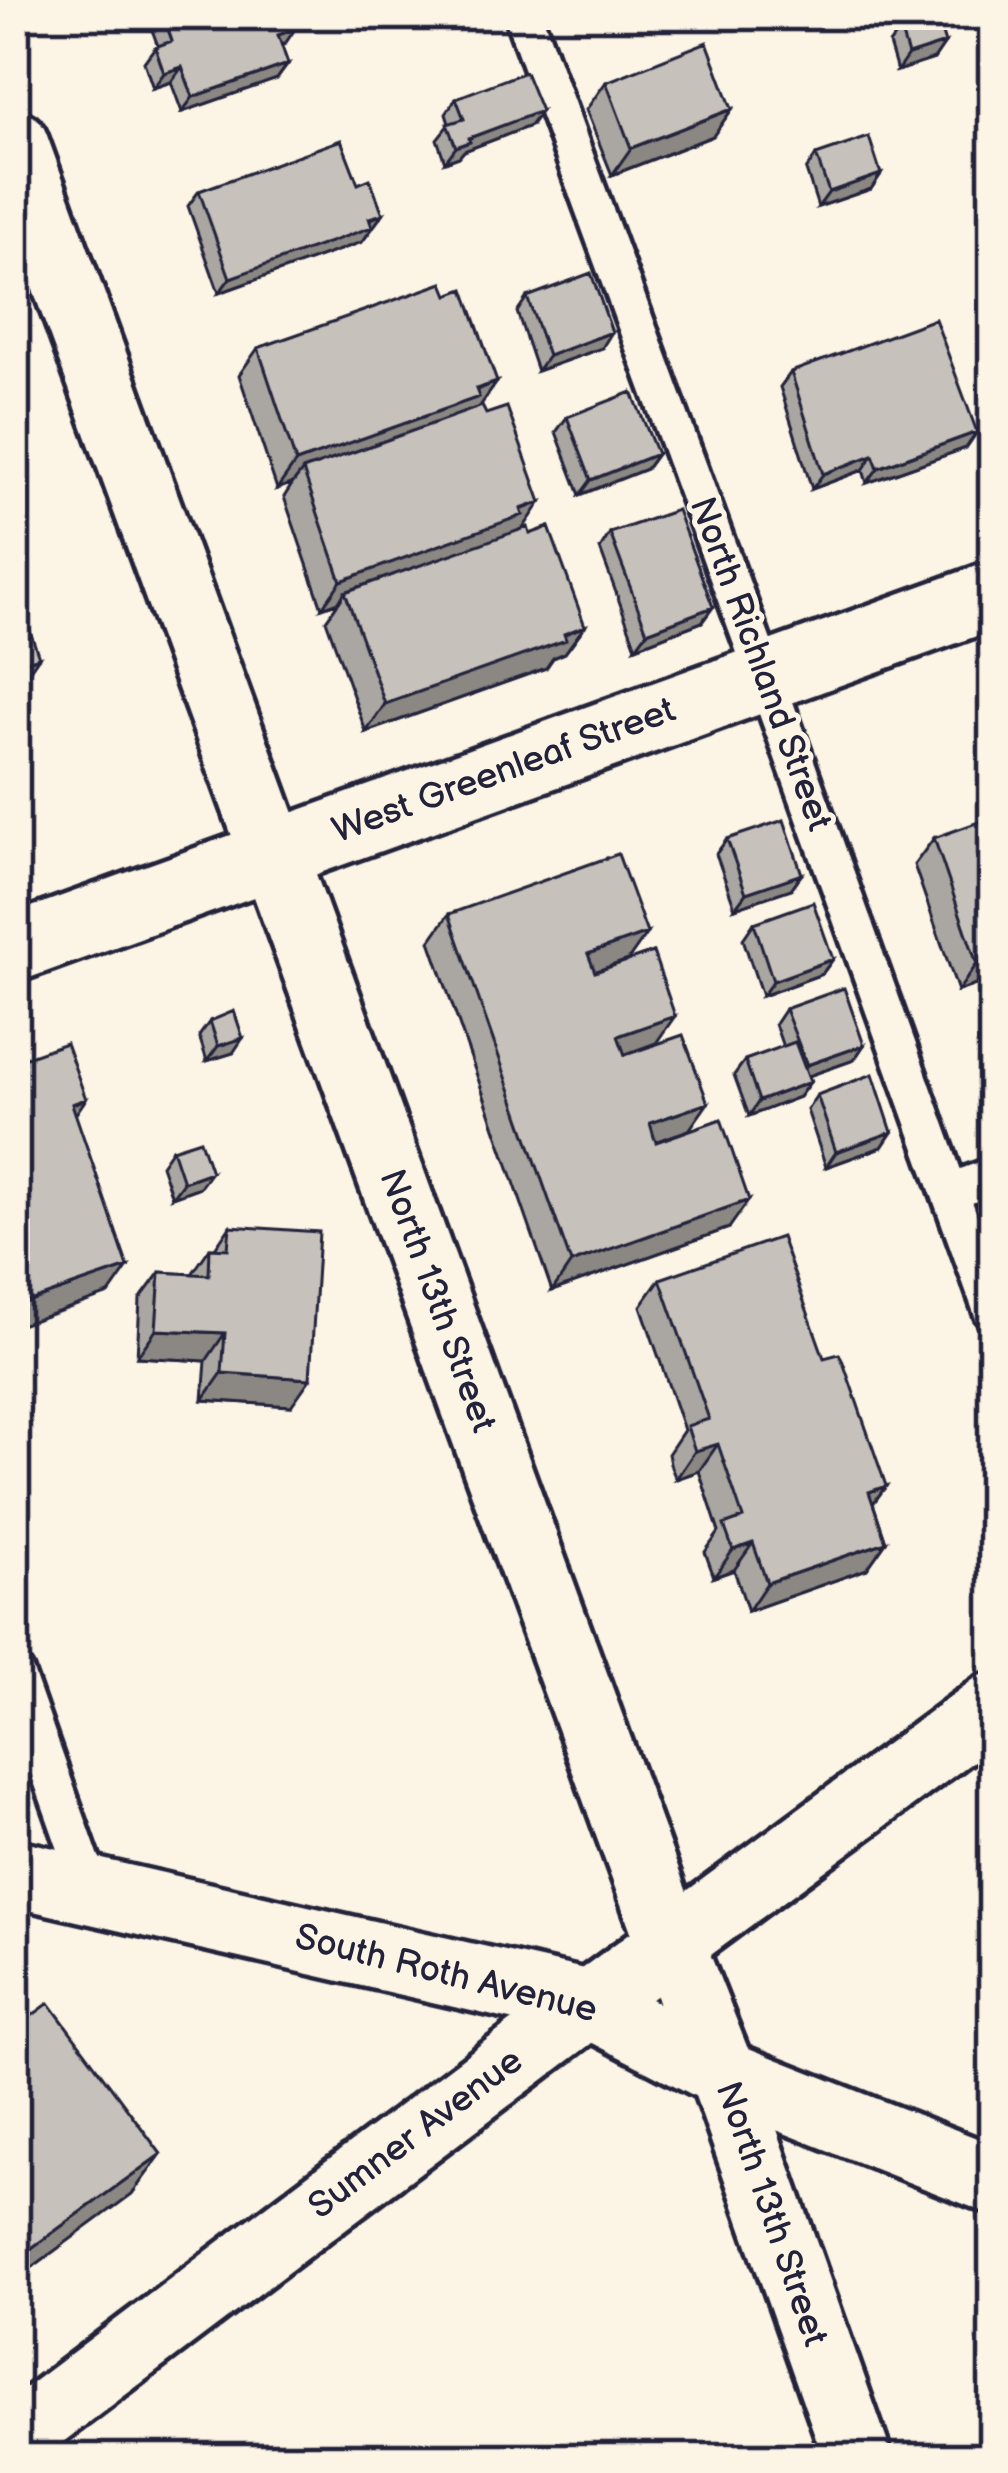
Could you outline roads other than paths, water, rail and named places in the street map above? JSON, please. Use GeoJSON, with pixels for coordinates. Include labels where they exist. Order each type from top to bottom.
{"type":"FeatureCollection","features":[{"type":"Feature","properties":{"kind":"street","name":"North 13th Street"},"geometry":{"type":"LineString","coordinates":[[15,144],[670,1945],[722,2073],[858,2458]]}},
{"type":"Feature","properties":{"kind":"street","name":"West Greenleaf Street"},"geometry":{"type":"LineString","coordinates":[[15,948],[993,595]]}},
{"type":"Feature","properties":{"kind":"street","name":"Sumner Avenue"},"geometry":{"type":"LineString","coordinates":[[15,2437],[993,1706]]}},
{"type":"Feature","properties":{"kind":"street","name":"South Roth Avenue"},"geometry":{"type":"LineString","coordinates":[[15,1873],[589,2004],[722,2073],[993,2180]]}},
{"type":"Feature","properties":{"kind":"lane","name":"North Richland Street"},"geometry":{"type":"LineString","coordinates":[[523,15],[993,1313]]}},
{"type":"Feature","properties":{"kind":"lane"},"geometry":{"type":"LineString","coordinates":[[950,1192],[993,1176]]}},
{"type":"Feature","properties":{"kind":"lane"},"geometry":{"type":"LineString","coordinates":[[15,1674],[91,1889]]}}]}
